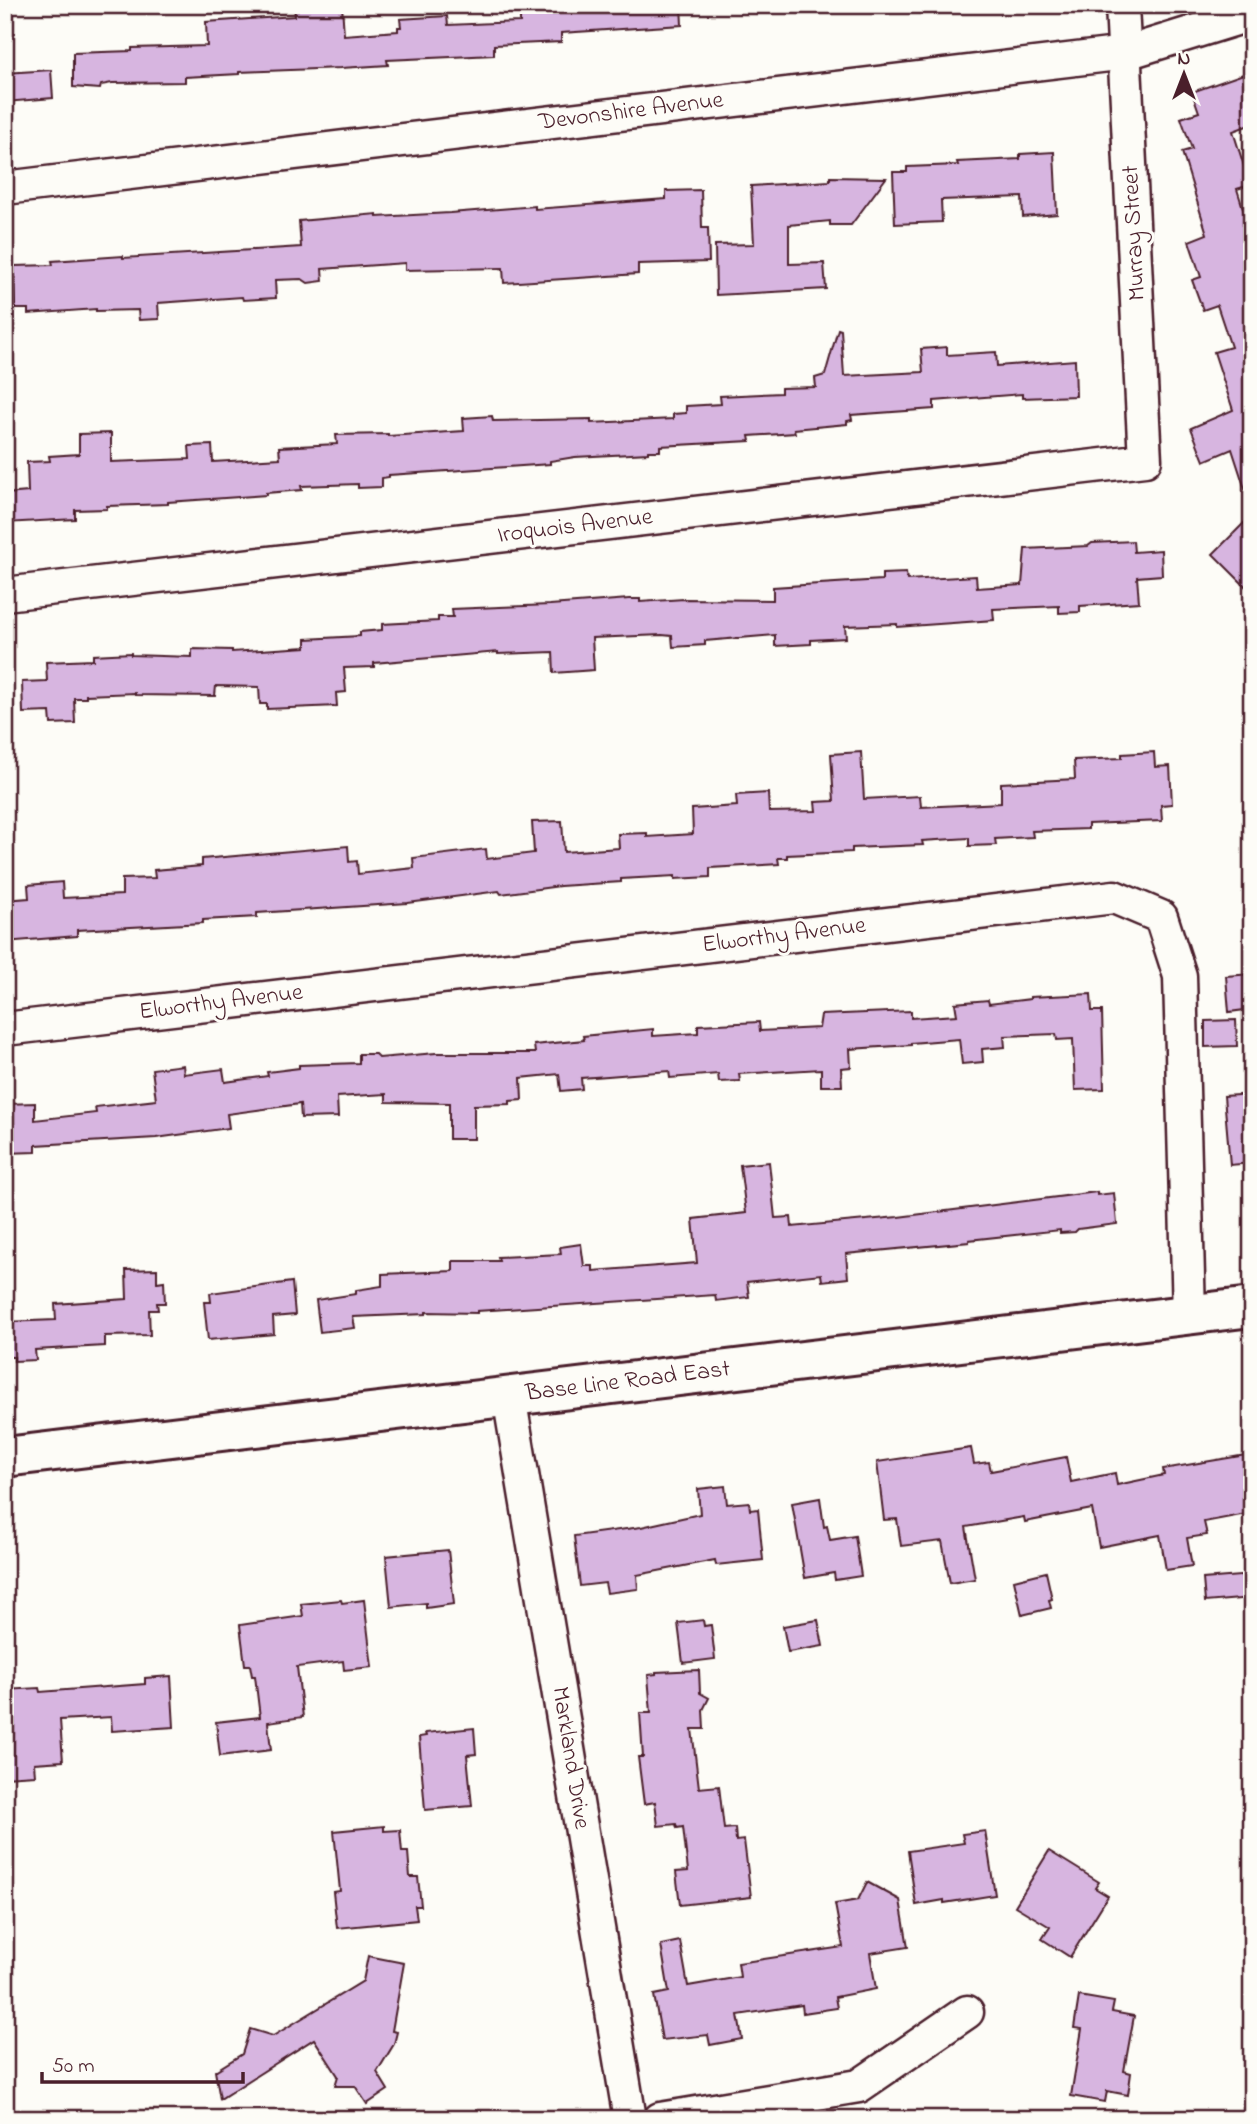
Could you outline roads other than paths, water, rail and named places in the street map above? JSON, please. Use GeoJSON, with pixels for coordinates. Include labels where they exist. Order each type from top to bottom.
{"type":"FeatureCollection","features":[{"type":"Feature","properties":{"kind":"street","name":"Murray Street"},"geometry":{"type":"LineString","coordinates":[[1122,5],[1146,460]]}},
{"type":"Feature","properties":{"kind":"street","name":"Devonshire Avenue"},"geometry":{"type":"LineString","coordinates":[[5,188],[1126,53],[1252,14]]}},
{"type":"Feature","properties":{"kind":"street","name":"Iroquois Avenue"},"geometry":{"type":"LineString","coordinates":[[5,594],[1146,460]]}},
{"type":"Feature","properties":{"kind":"street","name":"Elworthy Avenue"},"geometry":{"type":"LineString","coordinates":[[5,1029],[1114,897],[1160,917],[1180,976],[1189,1315]]}},
{"type":"Feature","properties":{"kind":"street","name":"Base Line Road East"},"geometry":{"type":"LineString","coordinates":[[5,1457],[1252,1307]]}},
{"type":"Feature","properties":{"kind":"street","name":"Markland Drive"},"geometry":{"type":"LineString","coordinates":[[509,1396],[630,2119]]}},
{"type":"Feature","properties":{"kind":"street"},"geometry":{"type":"LineString","coordinates":[[660,2119],[859,2085],[968,2012]]}}]}
